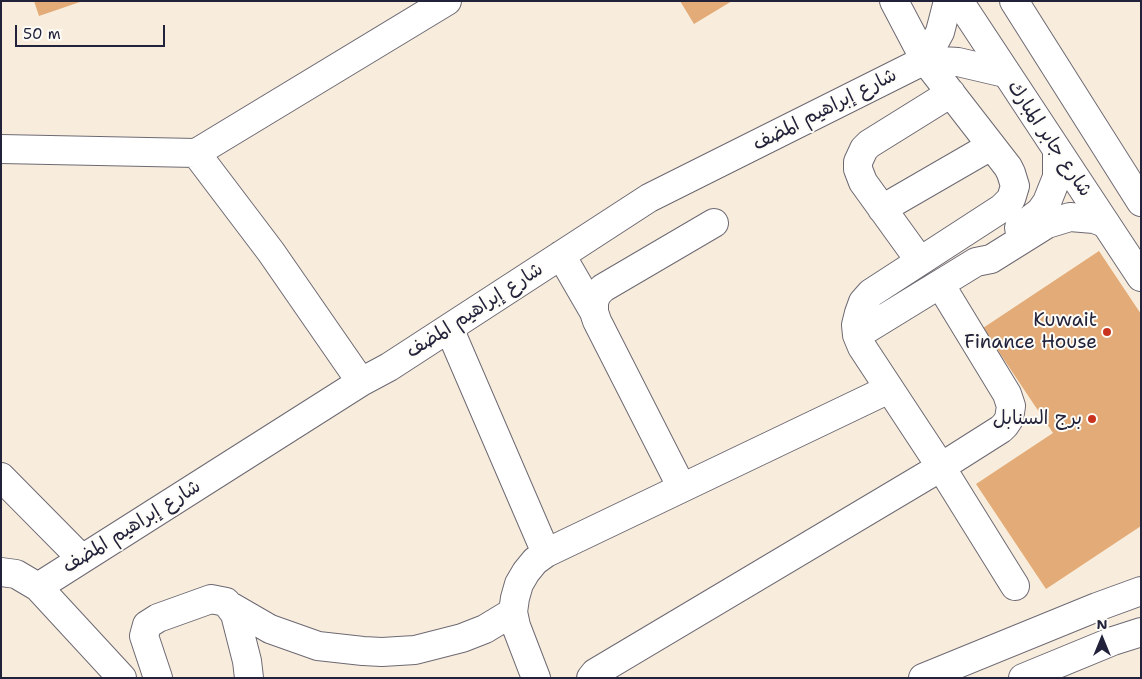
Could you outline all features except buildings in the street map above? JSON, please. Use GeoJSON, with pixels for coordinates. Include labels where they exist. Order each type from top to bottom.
{"type":"FeatureCollection","features":[{"type":"Feature","properties":{"kind":"main road"},"geometry":{"type":"LineString","coordinates":[[1,148],[196,153],[446,1]]}},
{"type":"Feature","properties":{"kind":"main road"},"geometry":{"type":"LineString","coordinates":[[894,1],[925,60],[1011,173],[1015,186],[1011,199],[1002,208],[871,293],[863,302],[858,313],[857,335],[862,347],[888,389],[941,467],[1015,586]]}},
{"type":"Feature","properties":{"kind":"main road"},"geometry":{"type":"LineString","coordinates":[[925,60],[940,32],[948,1]]}},
{"type":"Feature","properties":{"kind":"main road","name":"شارع جابر المبارك"},"geometry":{"type":"LineString","coordinates":[[959,1],[1141,277]]}},
{"type":"Feature","properties":{"kind":"main road"},"geometry":{"type":"LineString","coordinates":[[1014,1],[1136,189]]}},
{"type":"Feature","properties":{"kind":"main road"},"geometry":{"type":"LineString","coordinates":[[925,60],[958,62],[1005,73]]}},
{"type":"Feature","properties":{"kind":"main road","name":"شارع إبراهيم المضف"},"geometry":{"type":"LineString","coordinates":[[38,587],[362,382],[389,367],[650,198],[925,60]]}},
{"type":"Feature","properties":{"kind":"main road"},"geometry":{"type":"LineString","coordinates":[[920,261],[860,176],[858,162],[860,155],[869,144],[951,93]]}},
{"type":"Feature","properties":{"kind":"main road"},"geometry":{"type":"LineString","coordinates":[[882,209],[991,146]]}},
{"type":"Feature","properties":{"kind":"main road"},"geometry":{"type":"LineString","coordinates":[[976,262],[980,253],[1030,221],[1040,212],[1047,202],[1055,183],[1058,164],[1057,151]]}},
{"type":"Feature","properties":{"kind":"main road"},"geometry":{"type":"LineString","coordinates":[[196,153],[271,252],[362,382]]}},
{"type":"Feature","properties":{"kind":"main road"},"geometry":{"type":"LineString","coordinates":[[857,335],[976,262],[991,259],[1058,219],[1070,217],[1094,218],[1105,223]]}},
{"type":"Feature","properties":{"kind":"main road"},"geometry":{"type":"LineString","coordinates":[[594,312],[594,302],[597,294],[603,288],[714,223]]}},
{"type":"Feature","properties":{"kind":"main road"},"geometry":{"type":"LineString","coordinates":[[561,256],[594,312],[682,488]]}},
{"type":"Feature","properties":{"kind":"main road"},"geometry":{"type":"LineString","coordinates":[[591,678],[595,673],[941,467],[1001,429],[1009,419],[1011,406],[1007,394],[940,284]]}},
{"type":"Feature","properties":{"kind":"main road"},"geometry":{"type":"LineString","coordinates":[[448,328],[546,553]]}},
{"type":"Feature","properties":{"kind":"main road"},"geometry":{"type":"LineString","coordinates":[[536,678],[516,626],[513,612],[519,584],[535,561],[546,553],[888,389]]}},
{"type":"Feature","properties":{"kind":"main road"},"geometry":{"type":"LineString","coordinates":[[1,477],[82,559]]}},
{"type":"Feature","properties":{"kind":"main road"},"geometry":{"type":"LineString","coordinates":[[1,572],[16,574],[38,587],[122,678]]}},
{"type":"Feature","properties":{"kind":"main road"},"geometry":{"type":"LineString","coordinates":[[923,678],[1097,607],[1141,592]]}},
{"type":"Feature","properties":{"kind":"main road"},"geometry":{"type":"LineString","coordinates":[[158,678],[144,636],[147,624],[158,618],[211,599],[226,602],[270,629],[297,639],[318,646],[363,652],[415,650],[462,638],[485,629],[513,612]]}},
{"type":"Feature","properties":{"kind":"main road"},"geometry":{"type":"LineString","coordinates":[[232,607],[245,652],[249,678]]}},
{"type":"Feature","properties":{"kind":"main road"},"geometry":{"type":"LineString","coordinates":[[1023,678],[1113,641],[1141,632]]}},
{"type":"Feature","properties":{"kind":"place","name":"Kuwait Finance House"},"geometry":{"type":"Point","coordinates":[1107,332]}},
{"type":"Feature","properties":{"kind":"place","name":"برج السنابل"},"geometry":{"type":"Point","coordinates":[1092,419]}}]}
